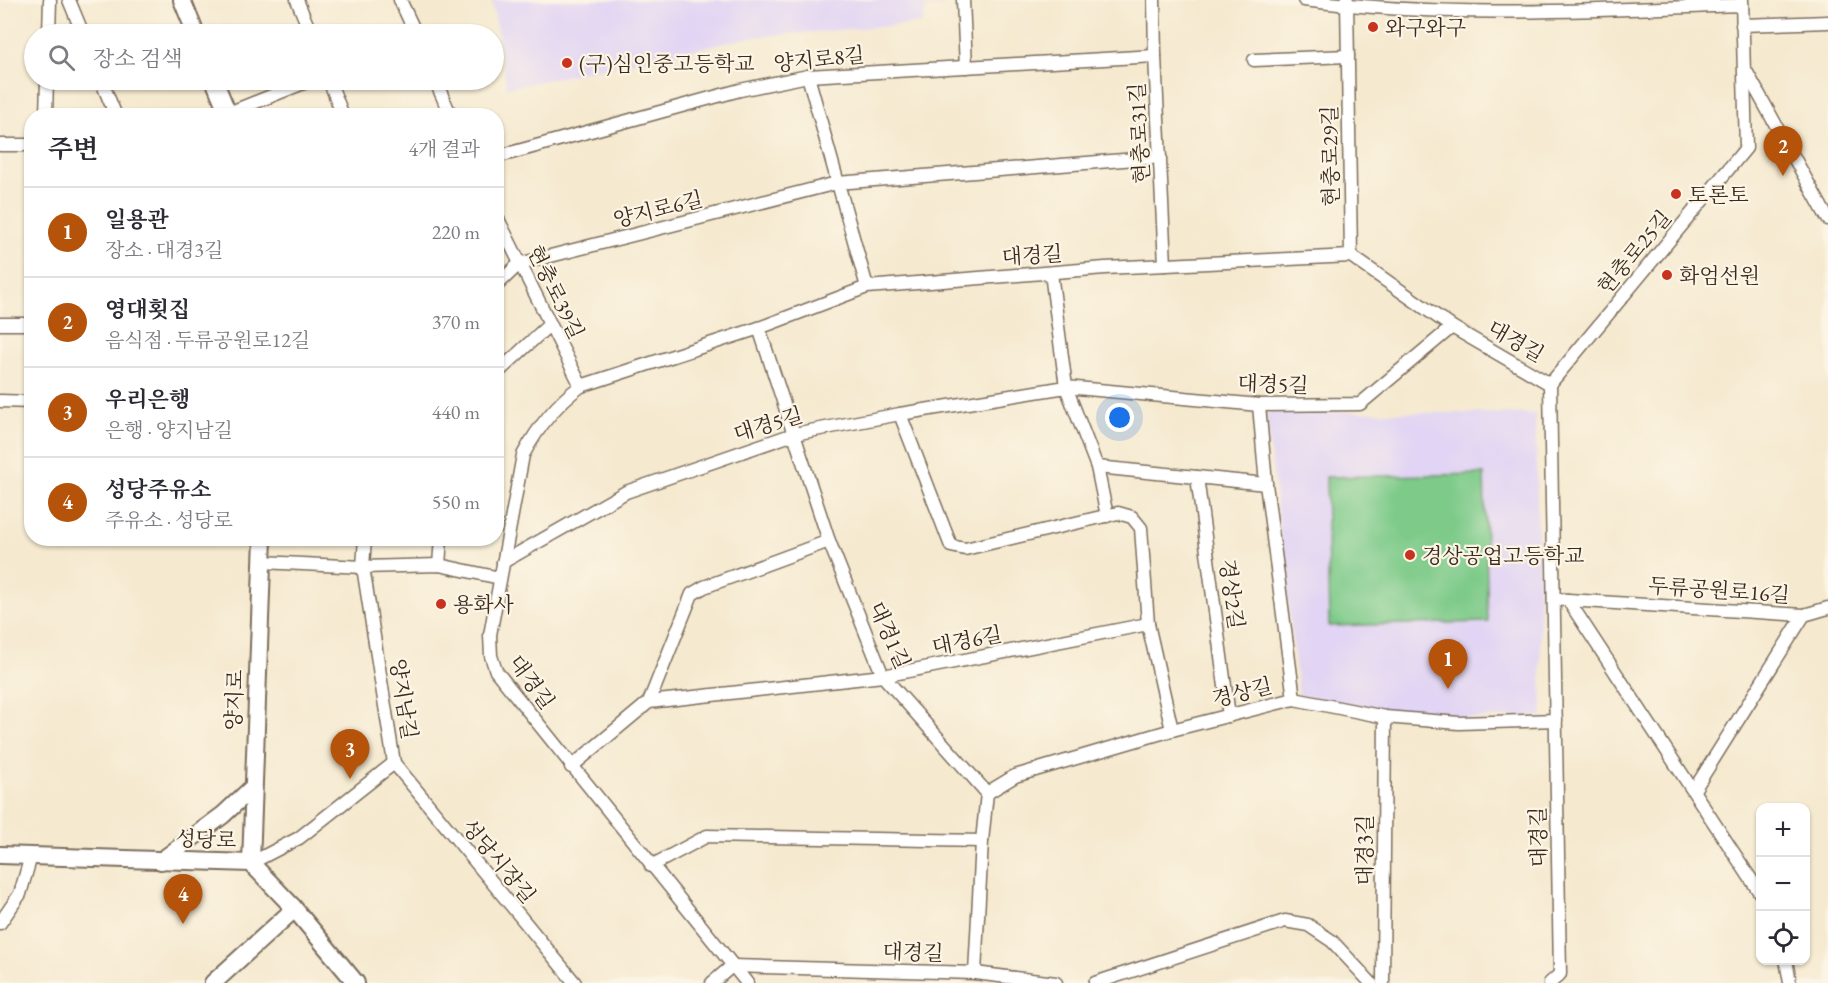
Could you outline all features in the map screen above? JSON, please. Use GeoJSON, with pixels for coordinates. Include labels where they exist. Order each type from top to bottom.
{"type":"FeatureCollection","features":[{"type":"Feature","properties":{"kind":"main road"},"geometry":{"type":"LineString","coordinates":[[182,0],[192,24]]}},
{"type":"Feature","properties":{"kind":"main road"},"geometry":{"type":"LineString","coordinates":[[217,90],[224,108]]}},
{"type":"Feature","properties":{"kind":"main road","name":"양지로"},"geometry":{"type":"LineString","coordinates":[[251,863],[263,546]]}},
{"type":"Feature","properties":{"kind":"main road"},"geometry":{"type":"LineString","coordinates":[[162,861],[224,815],[253,787]]}},
{"type":"Feature","properties":{"kind":"main road","name":"성당로"},"geometry":{"type":"LineString","coordinates":[[0,855],[251,863],[293,907],[356,983]]}},
{"type":"Feature","properties":{"kind":"main road"},"geometry":{"type":"LineString","coordinates":[[213,983],[290,913],[293,907]]}},
{"type":"Feature","properties":{"kind":"street"},"geometry":{"type":"LineString","coordinates":[[49,24],[50,0]]}},
{"type":"Feature","properties":{"kind":"street"},"geometry":{"type":"LineString","coordinates":[[69,0],[79,24]]}},
{"type":"Feature","properties":{"kind":"street"},"geometry":{"type":"LineString","coordinates":[[297,0],[307,24]]}},
{"type":"Feature","properties":{"kind":"street"},"geometry":{"type":"LineString","coordinates":[[400,0],[411,24]]}},
{"type":"Feature","properties":{"kind":"street"},"geometry":{"type":"LineString","coordinates":[[963,0],[966,67]]}},
{"type":"Feature","properties":{"kind":"street","name":"현충로31길"},"geometry":{"type":"LineString","coordinates":[[1154,0],[1165,265]]}},
{"type":"Feature","properties":{"kind":"street"},"geometry":{"type":"LineString","coordinates":[[1304,0],[1456,11],[1546,5],[1742,3]]}},
{"type":"Feature","properties":{"kind":"street","name":"현충로29길"},"geometry":{"type":"LineString","coordinates":[[1347,3],[1351,256]]}},
{"type":"Feature","properties":{"kind":"street","name":"현충로25길"},"geometry":{"type":"LineString","coordinates":[[1550,384],[1746,148],[1742,3]]}},
{"type":"Feature","properties":{"kind":"street"},"geometry":{"type":"LineString","coordinates":[[1742,25],[1828,22]]}},
{"type":"Feature","properties":{"kind":"street","name":"양지로8길"},"geometry":{"type":"LineString","coordinates":[[504,155],[740,90],[808,76],[1155,56]]}},
{"type":"Feature","properties":{"kind":"street"},"geometry":{"type":"LineString","coordinates":[[1254,60],[1348,56]]}},
{"type":"Feature","properties":{"kind":"street"},"geometry":{"type":"LineString","coordinates":[[1744,67],[1828,219]]}},
{"type":"Feature","properties":{"kind":"street"},"geometry":{"type":"LineString","coordinates":[[808,76],[867,287]]}},
{"type":"Feature","properties":{"kind":"street"},"geometry":{"type":"LineString","coordinates":[[46,108],[47,90]]}},
{"type":"Feature","properties":{"kind":"street"},"geometry":{"type":"LineString","coordinates":[[105,90],[113,108]]}},
{"type":"Feature","properties":{"kind":"street"},"geometry":{"type":"LineString","coordinates":[[243,108],[287,90]]}},
{"type":"Feature","properties":{"kind":"street"},"geometry":{"type":"LineString","coordinates":[[333,90],[340,108]]}},
{"type":"Feature","properties":{"kind":"street"},"geometry":{"type":"LineString","coordinates":[[439,90],[447,108]]}},
{"type":"Feature","properties":{"kind":"street"},"geometry":{"type":"LineString","coordinates":[[0,145],[24,145]]}},
{"type":"Feature","properties":{"kind":"street","name":"양지로6길"},"geometry":{"type":"LineString","coordinates":[[504,278],[519,264],[837,183],[1160,157]]}},
{"type":"Feature","properties":{"kind":"street","name":"현충로39길"},"geometry":{"type":"LineString","coordinates":[[504,232],[581,386]]}},
{"type":"Feature","properties":{"kind":"street","name":"대경길"},"geometry":{"type":"LineString","coordinates":[[1056,983],[975,973],[732,966],[496,671],[490,656],[490,635],[523,454],[532,438],[572,393],[581,386],[759,328],[867,287],[1165,265],[1351,256],[1452,327],[1550,384],[1560,974],[1550,983]]}},
{"type":"Feature","properties":{"kind":"street"},"geometry":{"type":"LineString","coordinates":[[1051,273],[1066,387],[1097,467],[1107,516]]}},
{"type":"Feature","properties":{"kind":"street"},"geometry":{"type":"LineString","coordinates":[[0,324],[24,324]]}},
{"type":"Feature","properties":{"kind":"street"},"geometry":{"type":"LineString","coordinates":[[504,367],[550,324]]}},
{"type":"Feature","properties":{"kind":"street","name":"대경5길"},"geometry":{"type":"LineString","coordinates":[[503,562],[626,492],[794,434],[1066,387],[1259,405],[1360,404],[1452,327]]}},
{"type":"Feature","properties":{"kind":"street","name":"대경1길"},"geometry":{"type":"LineString","coordinates":[[759,328],[829,540],[883,676],[987,793]]}},
{"type":"Feature","properties":{"kind":"street"},"geometry":{"type":"LineString","coordinates":[[0,401],[24,402]]}},
{"type":"Feature","properties":{"kind":"street","name":"경상길"},"geometry":{"type":"LineString","coordinates":[[987,793],[1015,776],[1172,730],[1294,699],[1266,484],[1259,405]]}},
{"type":"Feature","properties":{"kind":"street"},"geometry":{"type":"LineString","coordinates":[[900,414],[951,546],[965,549],[1118,513],[1132,517],[1141,528],[1148,624],[1172,730]]}},
{"type":"Feature","properties":{"kind":"street"},"geometry":{"type":"LineString","coordinates":[[1097,467],[1266,484]]}},
{"type":"Feature","properties":{"kind":"street","name":"경상2길"},"geometry":{"type":"LineString","coordinates":[[1197,477],[1229,716]]}},
{"type":"Feature","properties":{"kind":"street"},"geometry":{"type":"LineString","coordinates":[[572,767],[649,702],[692,594],[704,587],[829,540]]}},
{"type":"Feature","properties":{"kind":"street","name":"양지남길"},"geometry":{"type":"LineString","coordinates":[[251,863],[299,838],[394,763],[363,567],[364,546]]}},
{"type":"Feature","properties":{"kind":"street"},"geometry":{"type":"LineString","coordinates":[[439,565],[440,546]]}},
{"type":"Feature","properties":{"kind":"street"},"geometry":{"type":"LineString","coordinates":[[262,562],[363,567],[439,565],[500,578]]}},
{"type":"Feature","properties":{"kind":"street","name":"두류공원로16길"},"geometry":{"type":"LineString","coordinates":[[1554,599],[1804,615],[1694,790]]}},
{"type":"Feature","properties":{"kind":"street"},"geometry":{"type":"LineString","coordinates":[[1568,600],[1756,886]]}},
{"type":"Feature","properties":{"kind":"street"},"geometry":{"type":"LineString","coordinates":[[1804,615],[1828,608]]}},
{"type":"Feature","properties":{"kind":"street","name":"대경6길"},"geometry":{"type":"LineString","coordinates":[[649,702],[883,676],[1148,624]]}},
{"type":"Feature","properties":{"kind":"street"},"geometry":{"type":"LineString","coordinates":[[1294,699],[1385,717],[1459,723],[1556,720]]}},
{"type":"Feature","properties":{"kind":"street","name":"대경3길"},"geometry":{"type":"LineString","coordinates":[[1383,983],[1385,717]]}},
{"type":"Feature","properties":{"kind":"street","name":"성당시장길"},"geometry":{"type":"LineString","coordinates":[[394,763],[575,983]]}},
{"type":"Feature","properties":{"kind":"street"},"geometry":{"type":"LineString","coordinates":[[975,973],[987,793]]}},
{"type":"Feature","properties":{"kind":"street"},"geometry":{"type":"LineString","coordinates":[[651,866],[707,837],[982,841]]}},
{"type":"Feature","properties":{"kind":"street"},"geometry":{"type":"LineString","coordinates":[[0,923],[20,894],[31,856]]}},
{"type":"Feature","properties":{"kind":"street"},"geometry":{"type":"LineString","coordinates":[[1095,983],[1285,921],[1308,925],[1332,941],[1371,983]]}},
{"type":"Feature","properties":{"kind":"street"},"geometry":{"type":"LineString","coordinates":[[1787,965],[1790,983]]}},
{"type":"Feature","properties":{"kind":"street"},"geometry":{"type":"LineString","coordinates":[[712,983],[732,966],[747,983]]}},
{"type":"Feature","properties":{"kind":"shaded area","name":"(구)심인중고등학교"},"geometry":{"type":"Polygon","coordinates":[[[492,0],[944,0],[943,6],[926,6],[923,23],[753,37],[507,88],[504,70],[504,24],[496,24],[492,0]]]}},
{"type":"Feature","properties":{"kind":"shaded area","name":"경상공업고등학교"},"geometry":{"type":"Polygon","coordinates":[[[1272,411],[1535,414],[1542,716],[1457,719],[1386,714],[1299,695],[1266,415],[1272,411]]]}},
{"type":"Feature","properties":{"kind":"green space"},"geometry":{"type":"Polygon","coordinates":[[[1484,474],[1488,622],[1329,626],[1326,477],[1484,474]]]}},
{"type":"Feature","properties":{"kind":"place","name":"와구와구"},"geometry":{"type":"Point","coordinates":[1373,27]}},
{"type":"Feature","properties":{"kind":"place","name":"(구)심인중고등학교"},"geometry":{"type":"Point","coordinates":[567,63]}},
{"type":"Feature","properties":{"kind":"place","name":"영대횟집"},"geometry":{"type":"Point","coordinates":[1783,176]}},
{"type":"Feature","properties":{"kind":"place","name":"토론토"},"geometry":{"type":"Point","coordinates":[1676,194]}},
{"type":"Feature","properties":{"kind":"place","name":"화엄선원"},"geometry":{"type":"Point","coordinates":[1667,275]}},
{"type":"Feature","properties":{"kind":"place","name":"경상공업고등학교"},"geometry":{"type":"Point","coordinates":[1410,555]}},
{"type":"Feature","properties":{"kind":"place","name":"용화사"},"geometry":{"type":"Point","coordinates":[441,604]}},
{"type":"Feature","properties":{"kind":"place","name":"일용관"},"geometry":{"type":"Point","coordinates":[1448,689]}},
{"type":"Feature","properties":{"kind":"place","name":"우리은행"},"geometry":{"type":"Point","coordinates":[350,779]}},
{"type":"Feature","properties":{"kind":"place","name":"성당주유소"},"geometry":{"type":"Point","coordinates":[183,924]}}]}
